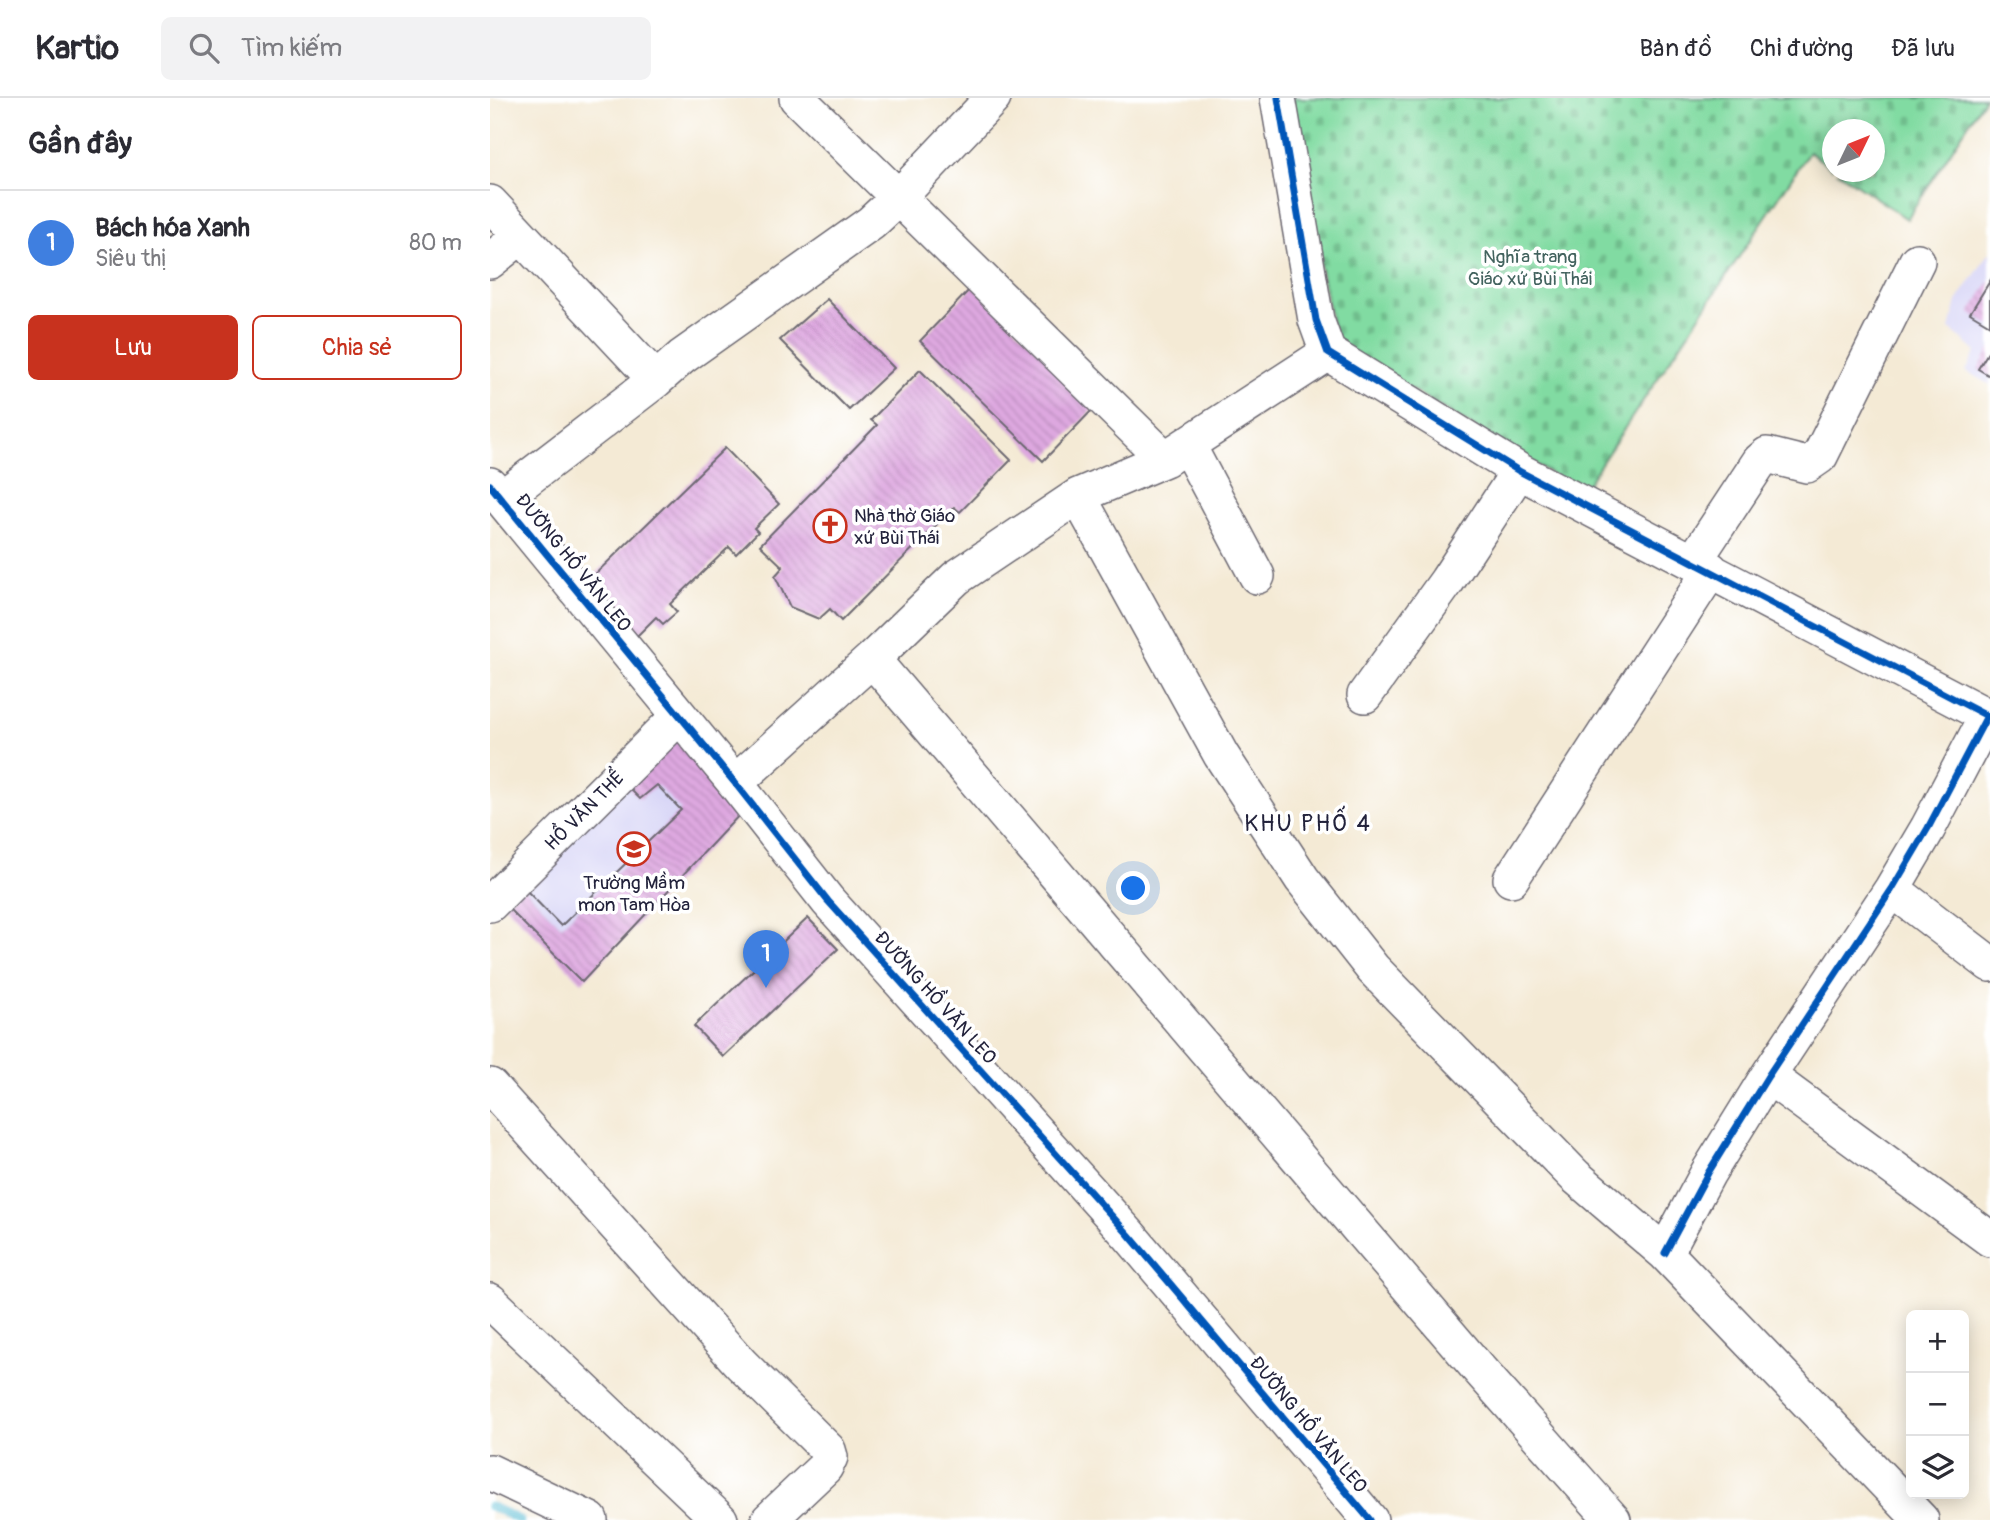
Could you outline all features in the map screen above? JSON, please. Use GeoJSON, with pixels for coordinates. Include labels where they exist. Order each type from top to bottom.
{"type":"FeatureCollection","features":[{"type":"Feature","properties":{"kind":"street"},"geometry":{"type":"LineString","coordinates":[[797,98],[900,198],[1176,453],[1257,576]]}},
{"type":"Feature","properties":{"kind":"street"},"geometry":{"type":"LineString","coordinates":[[496,491],[656,380],[682,357],[871,222],[900,198],[993,98]]}},
{"type":"Feature","properties":{"kind":"street"},"geometry":{"type":"LineString","coordinates":[[1278,98],[1316,320],[1328,353],[1519,471],[1989,713],[1892,889],[1768,1076],[1708,1173],[1665,1252]]}},
{"type":"Feature","properties":{"kind":"street"},"geometry":{"type":"LineString","coordinates":[[490,202],[656,380]]}},
{"type":"Feature","properties":{"kind":"street"},"geometry":{"type":"LineString","coordinates":[[490,261],[521,236]]}},
{"type":"Feature","properties":{"kind":"street"},"geometry":{"type":"LineString","coordinates":[[1511,879],[1702,565],[1760,461],[1767,456],[1807,466],[1819,456],[1917,261]]}},
{"type":"Feature","properties":{"kind":"street"},"geometry":{"type":"LineString","coordinates":[[735,783],[872,659],[956,578],[1078,496],[1176,453],[1328,353]]}},
{"type":"Feature","properties":{"kind":"street"},"geometry":{"type":"LineString","coordinates":[[1365,695],[1447,581],[1519,471]]}},
{"type":"Feature","properties":{"kind":"street","name":"ĐƯỜNG HỒ VĂN LEO"},"geometry":{"type":"LineString","coordinates":[[496,491],[828,901],[1129,1235],[1370,1520]]}},
{"type":"Feature","properties":{"kind":"street"},"geometry":{"type":"LineString","coordinates":[[1078,496],[1222,755],[1302,879],[1373,969],[1575,1176],[1665,1252],[1921,1520]]}},
{"type":"Feature","properties":{"kind":"street"},"geometry":{"type":"LineString","coordinates":[[872,659],[1477,1367],[1613,1520]]}},
{"type":"Feature","properties":{"kind":"street","name":"HỒ VĂN THỂ"},"geometry":{"type":"LineString","coordinates":[[490,904],[678,716]]}},
{"type":"Feature","properties":{"kind":"street"},"geometry":{"type":"LineString","coordinates":[[1892,889],[1990,964]]}},
{"type":"Feature","properties":{"kind":"street"},"geometry":{"type":"LineString","coordinates":[[1768,1076],[1990,1239]]}},
{"type":"Feature","properties":{"kind":"street"},"geometry":{"type":"LineString","coordinates":[[490,1086],[741,1364],[828,1450],[830,1457],[825,1467],[769,1520]]}},
{"type":"Feature","properties":{"kind":"street"},"geometry":{"type":"LineString","coordinates":[[490,1301],[720,1520]]}},
{"type":"Feature","properties":{"kind":"street"},"geometry":{"type":"LineString","coordinates":[[490,1472],[590,1520]]}},
{"type":"Feature","properties":{"kind":"shaded area"},"geometry":{"type":"Polygon","coordinates":[[[1990,252],[1990,385],[1966,371],[1976,352],[1950,329],[1957,301],[1990,252]]]}},
{"type":"Feature","properties":{"kind":"shaded area","name":"Trường Mầm mon Tam Hòa"},"geometry":{"type":"Polygon","coordinates":[[[677,732],[743,811],[582,982],[505,905],[677,732]]]}},
{"type":"Feature","properties":{"kind":"green space","name":"Nghĩa trang Giáo xứ Bùi Thái"},"geometry":{"type":"Polygon","coordinates":[[[1286,98],[1985,98],[1907,219],[1853,182],[1885,182],[1885,119],[1822,119],[1822,161],[1809,152],[1582,492],[1336,344],[1286,98]]]}},
{"type":"Feature","properties":{"kind":"building"},"geometry":{"type":"Polygon","coordinates":[[[1990,281],[1990,325],[1970,313],[1990,281]]]}},
{"type":"Feature","properties":{"kind":"building"},"geometry":{"type":"Polygon","coordinates":[[[973,286],[1096,406],[1043,461],[920,341],[973,286]]]}},
{"type":"Feature","properties":{"kind":"building"},"geometry":{"type":"Polygon","coordinates":[[[827,299],[894,368],[849,410],[780,340],[827,299]]]}},
{"type":"Feature","properties":{"kind":"building"},"geometry":{"type":"Polygon","coordinates":[[[1990,349],[1990,376],[1978,369],[1990,349]]]}},
{"type":"Feature","properties":{"kind":"building"},"geometry":{"type":"Polygon","coordinates":[[[920,370],[1011,460],[960,512],[954,507],[841,621],[830,609],[819,619],[790,607],[775,576],[783,567],[760,545],[877,425],[871,420],[920,370]]]}},
{"type":"Feature","properties":{"kind":"building"},"geometry":{"type":"Polygon","coordinates":[[[725,448],[779,504],[754,528],[758,532],[736,554],[729,547],[670,604],[677,612],[663,624],[656,617],[632,641],[585,584],[725,448]]]}},
{"type":"Feature","properties":{"kind":"building","name":"Trường Mầm mon Tam Hòa"},"geometry":{"type":"Polygon","coordinates":[[[677,732],[743,811],[582,982],[505,905],[523,887],[561,926],[681,810],[657,785],[640,799],[625,784],[677,732]]]}},
{"type":"Feature","properties":{"kind":"building"},"geometry":{"type":"Polygon","coordinates":[[[808,918],[838,949],[723,1057],[694,1026],[808,918]]]}},
{"type":"Feature","properties":{"kind":"waterway"},"geometry":{"type":"LineString","coordinates":[[490,1506],[520,1520]]}},
{"type":"Feature","properties":{"kind":"cycle path"},"geometry":{"type":"LineString","coordinates":[[1278,98],[1316,320],[1328,353],[1519,471],[1987,716],[1928,828],[1892,889],[1768,1076],[1708,1173],[1665,1253]]}},
{"type":"Feature","properties":{"kind":"cycle path"},"geometry":{"type":"LineString","coordinates":[[490,485],[735,783],[828,901],[1129,1235],[1370,1520]]}},
{"type":"Feature","properties":{"kind":"place","name":"Nhà thờ Giáo xứ Bùi Thái"},"geometry":{"type":"Point","coordinates":[830,526]}},
{"type":"Feature","properties":{"kind":"place","name":"Trường Mầm mon Tam Hòa"},"geometry":{"type":"Point","coordinates":[634,849]}},
{"type":"Feature","properties":{"kind":"place","name":"Bách hóa Xanh"},"geometry":{"type":"Point","coordinates":[766,988]}},
{"type":"Feature","properties":{"kind":"district","name":"KHU PHỐ 4"},"geometry":{"type":"Point","coordinates":[1308,823]}}]}
